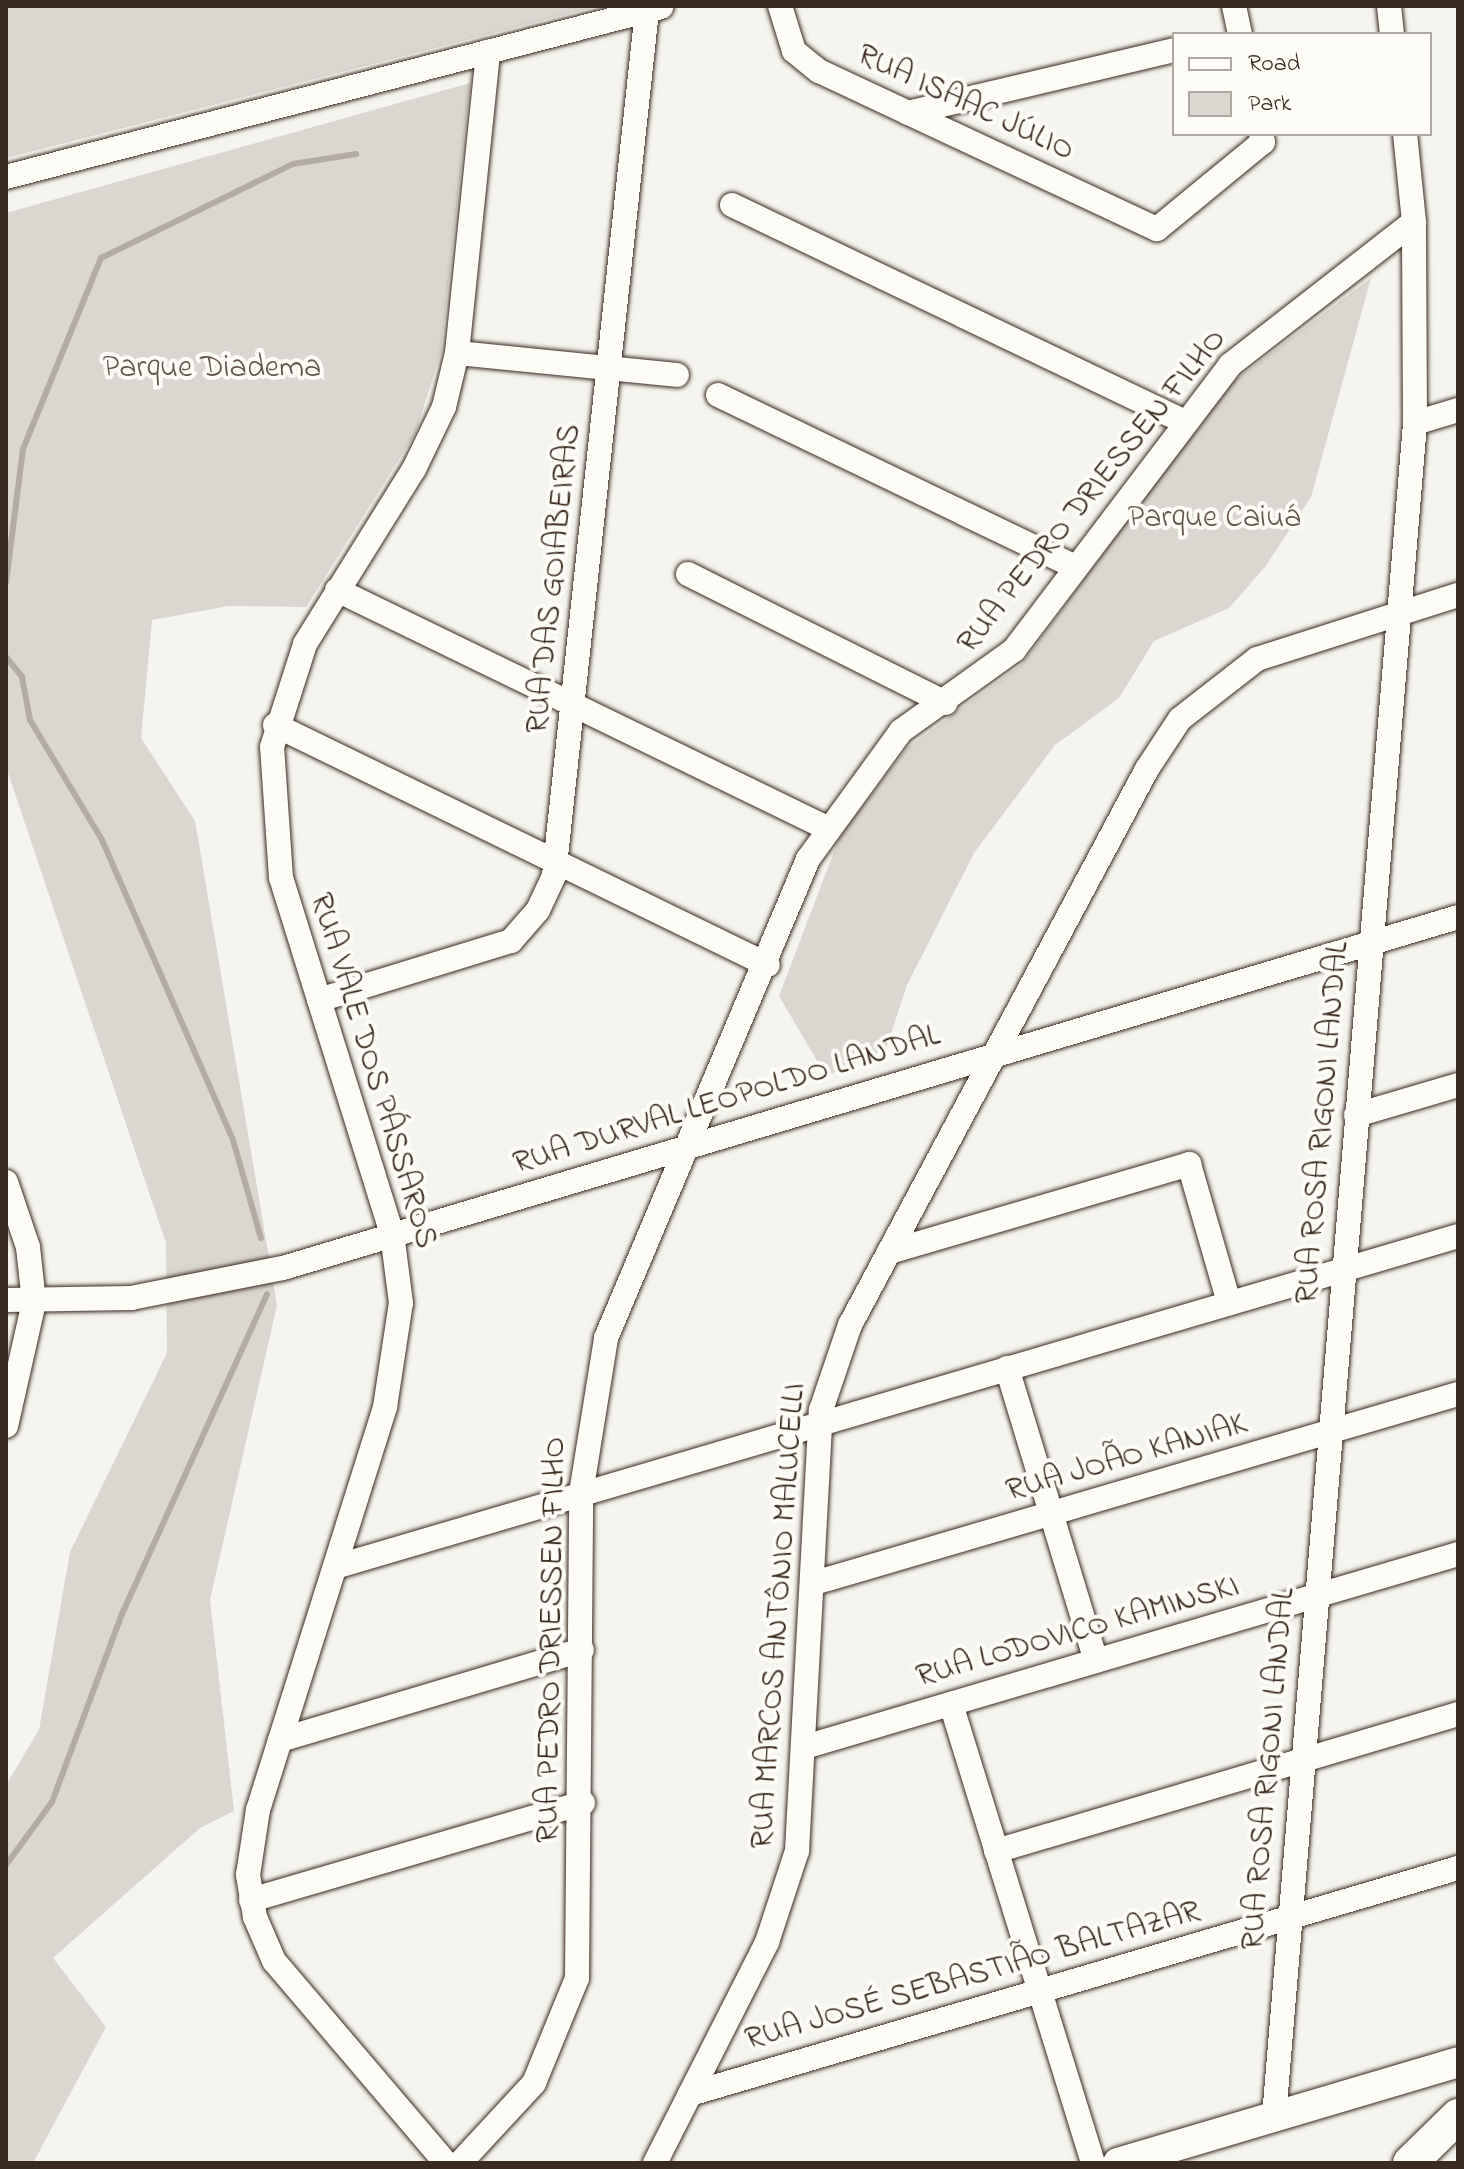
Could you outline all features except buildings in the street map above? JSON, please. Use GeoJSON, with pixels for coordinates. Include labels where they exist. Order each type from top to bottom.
{"type":"FeatureCollection","features":[{"type":"Feature","properties":{"kind":"highway"},"geometry":{"type":"LineString","coordinates":[[1410,2163],[1458,2116]]}},
{"type":"Feature","properties":{"kind":"main road"},"geometry":{"type":"LineString","coordinates":[[1118,2163],[1458,2062]]}},
{"type":"Feature","properties":{"kind":"street","name":"RUA ISAAC JÚLIO"},"geometry":{"type":"LineString","coordinates":[[780,6],[805,62],[1157,229],[1263,142],[1262,136]]}},
{"type":"Feature","properties":{"kind":"street"},"geometry":{"type":"LineString","coordinates":[[1234,6],[1240,32]]}},
{"type":"Feature","properties":{"kind":"street"},"geometry":{"type":"LineString","coordinates":[[1389,6],[1392,32]]}},
{"type":"Feature","properties":{"kind":"street"},"geometry":{"type":"LineString","coordinates":[[6,177],[655,8]]}},
{"type":"Feature","properties":{"kind":"street","name":"RUA DAS GOIABEIRAS"},"geometry":{"type":"LineString","coordinates":[[319,1000],[511,941],[549,892],[557,862],[609,368],[655,8]]}},
{"type":"Feature","properties":{"kind":"street"},"geometry":{"type":"LineString","coordinates":[[908,113],[1172,50]]}},
{"type":"Feature","properties":{"kind":"street","name":"RUA VALE DOS PÁSSAROS"},"geometry":{"type":"LineString","coordinates":[[446,2163],[298,1994],[263,1940],[251,1900],[253,1832],[396,1359],[401,1303],[392,1234],[276,857],[275,725],[293,667],[432,434],[457,353],[488,52]]}},
{"type":"Feature","properties":{"kind":"street","name":"RUA ROSA RIGONI LANDAL"},"geometry":{"type":"LineString","coordinates":[[1274,2117],[1415,423],[1414,222],[1405,136]]}},
{"type":"Feature","properties":{"kind":"street"},"geometry":{"type":"LineString","coordinates":[[732,205],[1185,422]]}},
{"type":"Feature","properties":{"kind":"street","name":"RUA PEDRO DRIESSEN FILHO"},"geometry":{"type":"LineString","coordinates":[[460,2163],[534,2083],[566,2017],[582,1939],[581,1493],[606,1338],[685,1147],[768,965],[804,867],[827,828],[889,744],[1014,650],[1185,422],[1242,353],[1414,222]]}},
{"type":"Feature","properties":{"kind":"street"},"geometry":{"type":"LineString","coordinates":[[457,353],[677,375]]}},
{"type":"Feature","properties":{"kind":"street"},"geometry":{"type":"LineString","coordinates":[[718,395],[1076,567]]}},
{"type":"Feature","properties":{"kind":"street"},"geometry":{"type":"LineString","coordinates":[[1415,423],[1458,410]]}},
{"type":"Feature","properties":{"kind":"street"},"geometry":{"type":"LineString","coordinates":[[688,574],[946,703]]}},
{"type":"Feature","properties":{"kind":"street"},"geometry":{"type":"LineString","coordinates":[[337,590],[827,828]]}},
{"type":"Feature","properties":{"kind":"street","name":"RUA MARCOS ANTÔNIO MALUCELLI"},"geometry":{"type":"LineString","coordinates":[[655,2163],[788,1888],[808,1746],[820,1423],[834,1360],[889,1252],[1180,719],[1257,659],[1458,595]]}},
{"type":"Feature","properties":{"kind":"street"},"geometry":{"type":"LineString","coordinates":[[275,725],[768,965]]}},
{"type":"Feature","properties":{"kind":"street","name":"RUA DURVAL LEOPOLDO LANDAL"},"geometry":{"type":"LineString","coordinates":[[6,1300],[34,1302],[203,1286],[392,1234],[1458,917]]}},
{"type":"Feature","properties":{"kind":"street"},"geometry":{"type":"LineString","coordinates":[[1356,1115],[1458,1085]]}},
{"type":"Feature","properties":{"kind":"street"},"geometry":{"type":"LineString","coordinates":[[889,1252],[1189,1164],[1229,1303]]}},
{"type":"Feature","properties":{"kind":"street"},"geometry":{"type":"LineString","coordinates":[[6,1182],[28,1247],[34,1302],[6,1426]]}},
{"type":"Feature","properties":{"kind":"street"},"geometry":{"type":"LineString","coordinates":[[335,1567],[1458,1236]]}},
{"type":"Feature","properties":{"kind":"street"},"geometry":{"type":"LineString","coordinates":[[1007,1368],[1096,1661]]}},
{"type":"Feature","properties":{"kind":"street","name":"RUA JOÃO KANIAK"},"geometry":{"type":"LineString","coordinates":[[814,1583],[1458,1394]]}},
{"type":"Feature","properties":{"kind":"street","name":"RUA LODOVICO KAMINSKI"},"geometry":{"type":"LineString","coordinates":[[808,1746],[1458,1554]]}},
{"type":"Feature","properties":{"kind":"street"},"geometry":{"type":"LineString","coordinates":[[280,1740],[582,1650]]}},
{"type":"Feature","properties":{"kind":"street"},"geometry":{"type":"LineString","coordinates":[[951,1704],[1093,2163]]}},
{"type":"Feature","properties":{"kind":"street"},"geometry":{"type":"LineString","coordinates":[[996,1851],[1458,1714]]}},
{"type":"Feature","properties":{"kind":"street"},"geometry":{"type":"LineString","coordinates":[[251,1900],[583,1803]]}},
{"type":"Feature","properties":{"kind":"street","name":"RUA JOSÉ SEBASTIÃO BALTAZAR"},"geometry":{"type":"LineString","coordinates":[[690,2094],[1458,1868]]}},
{"type":"Feature","properties":{"kind":"green space"},"geometry":{"type":"Polygon","coordinates":[[[6,6],[599,6],[6,158],[6,6]]]}},
{"type":"Feature","properties":{"kind":"green space","name":"Parque Diadema"},"geometry":{"type":"Polygon","coordinates":[[[470,83],[441,352],[415,434],[306,607],[228,606],[152,620],[141,738],[195,821],[277,1305],[210,1600],[234,1811],[200,1828],[53,1958],[106,2027],[33,2163],[6,2163],[6,1785],[39,1730],[70,1552],[167,1353],[166,1243],[6,767],[6,213],[470,83]]]}},
{"type":"Feature","properties":{"kind":"green space","name":"Parque Caiuá"},"geometry":{"type":"Polygon","coordinates":[[[1371,278],[1311,497],[1265,567],[1229,608],[1154,641],[1119,698],[1055,745],[974,853],[907,985],[886,1049],[826,1076],[779,996],[840,836],[907,748],[1023,663],[1223,389],[1371,278]]]}},
{"type":"Feature","properties":{"kind":"waterway"},"geometry":{"type":"LineString","coordinates":[[6,583],[23,449],[101,258],[293,164],[356,154]]}},
{"type":"Feature","properties":{"kind":"waterway"},"geometry":{"type":"LineString","coordinates":[[6,657],[22,677],[30,720],[102,840],[233,1140],[261,1238]]}},
{"type":"Feature","properties":{"kind":"waterway"},"geometry":{"type":"LineString","coordinates":[[6,1865],[52,1802],[122,1614],[267,1294]]}}]}
